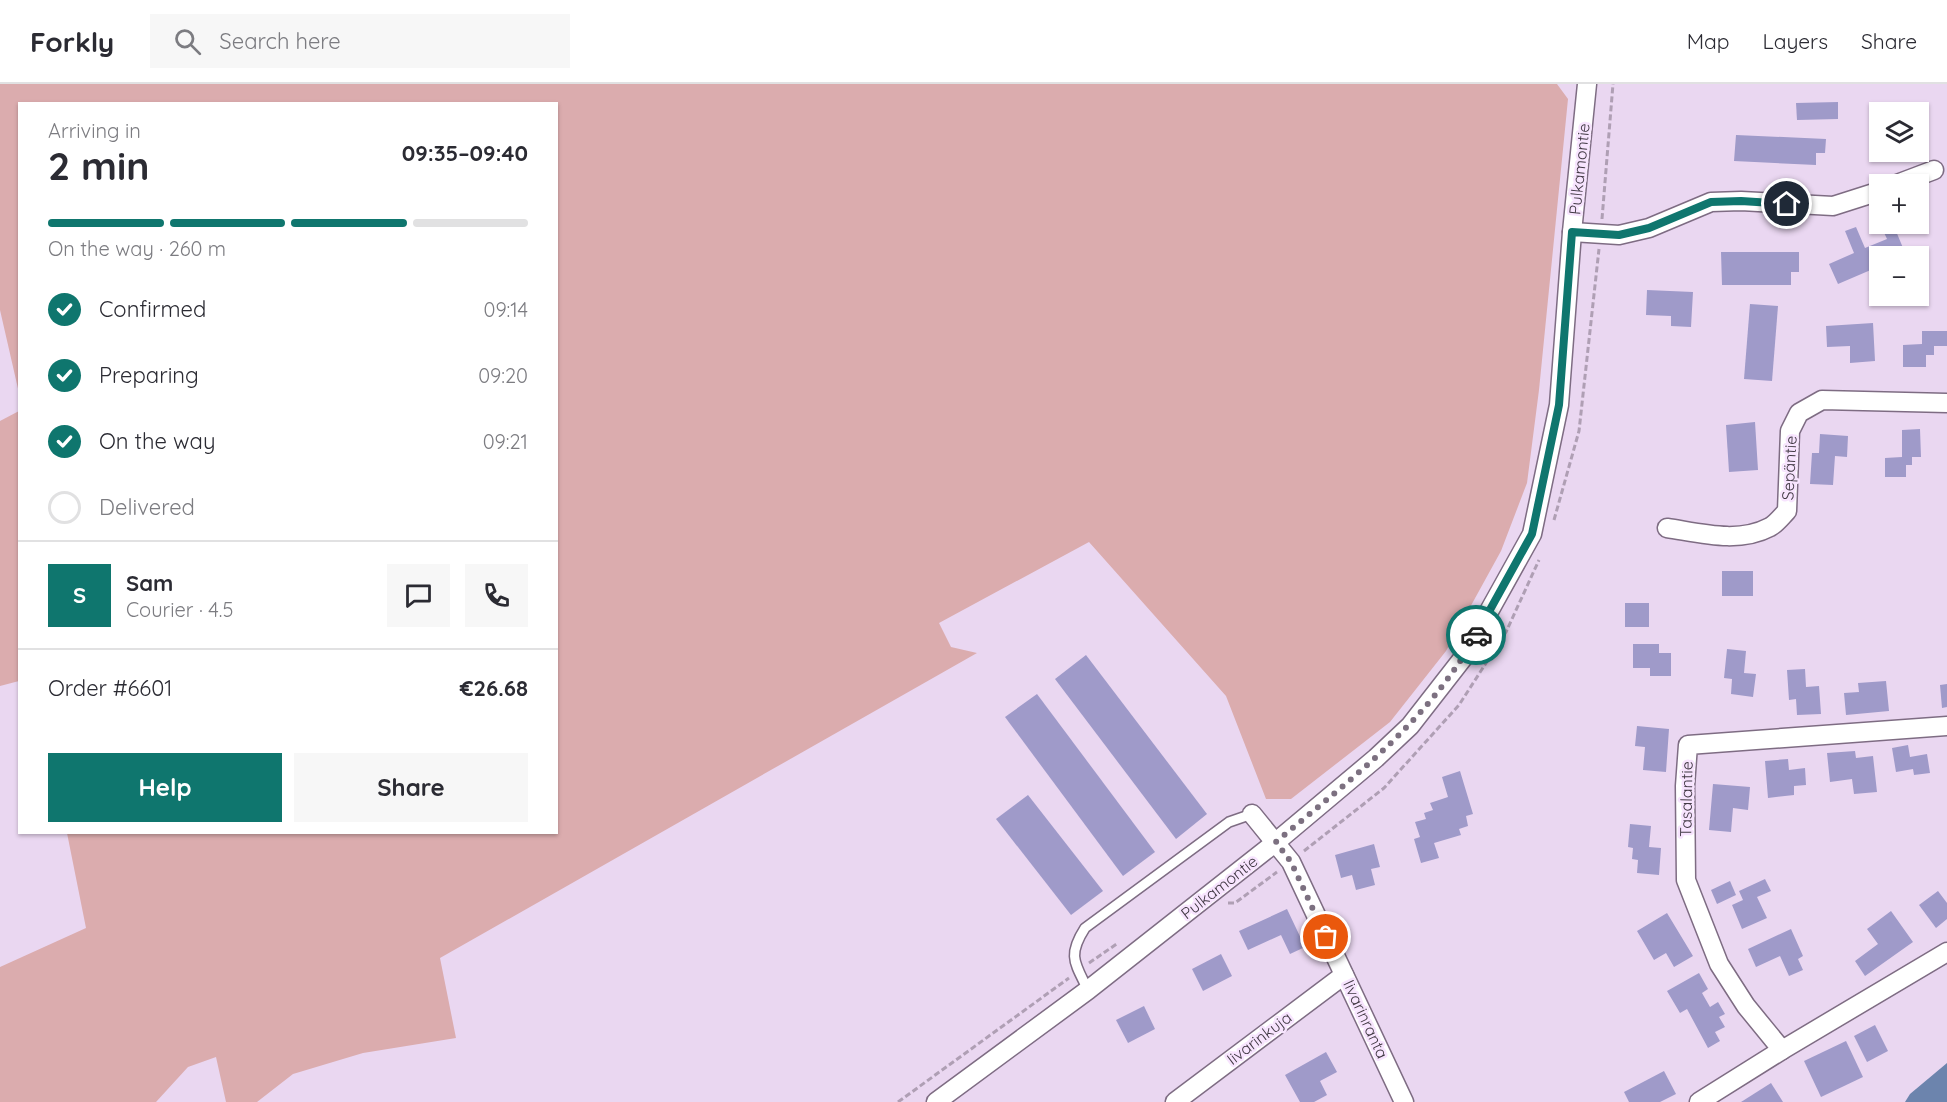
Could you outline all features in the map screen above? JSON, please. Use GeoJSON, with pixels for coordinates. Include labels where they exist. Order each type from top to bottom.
{"type":"FeatureCollection","features":[{"type":"Feature","properties":{"kind":"street","name":"Pulkamontie"},"geometry":{"type":"LineString","coordinates":[[936,1102],[1088,990],[1276,842],[1376,758],[1410,726],[1463,658],[1532,534],[1559,405],[1572,232],[1587,84]]}},
{"type":"Feature","properties":{"kind":"street"},"geometry":{"type":"LineString","coordinates":[[1923,174],[1934,170]]}},
{"type":"Feature","properties":{"kind":"street"},"geometry":{"type":"LineString","coordinates":[[1572,232],[1619,235],[1649,228],[1711,202],[1741,201],[1833,206],[1869,195]]}},
{"type":"Feature","properties":{"kind":"street","name":"Sepäntie"},"geometry":{"type":"LineString","coordinates":[[1667,528],[1724,536],[1749,535],[1771,527],[1787,511],[1790,431],[1799,413],[1822,400],[1947,403]]}},
{"type":"Feature","properties":{"kind":"street","name":"Tasalantie"},"geometry":{"type":"LineString","coordinates":[[1782,1050],[1746,1006],[1719,964],[1686,880],[1685,786],[1688,745],[1947,726]]}},
{"type":"Feature","properties":{"kind":"street","name":"Iivarinranta"},"geometry":{"type":"LineString","coordinates":[[1252,814],[1291,862],[1404,1102]]}},
{"type":"Feature","properties":{"kind":"street"},"geometry":{"type":"LineString","coordinates":[[1699,1102],[1947,952]]}},
{"type":"Feature","properties":{"kind":"street","name":"Iivarinkuja"},"geometry":{"type":"LineString","coordinates":[[1175,1102],[1344,975]]}},
{"type":"Feature","properties":{"kind":"lane"},"geometry":{"type":"LineString","coordinates":[[1088,990],[1073,959],[1076,942],[1085,928],[1229,822],[1252,814]]}},
{"type":"Feature","properties":{"kind":"path"},"geometry":{"type":"LineString","coordinates":[[1552,528],[1579,431],[1601,234],[1613,84]]}},
{"type":"Feature","properties":{"kind":"path"},"geometry":{"type":"LineString","coordinates":[[1291,862],[1384,788],[1459,705],[1506,632],[1539,560]]}},
{"type":"Feature","properties":{"kind":"shaded area"},"geometry":{"type":"Polygon","coordinates":[[[0,84],[1557,84],[1568,99],[1539,390],[1527,483],[1501,551],[1446,651],[1390,722],[1291,799],[1266,799],[1226,696],[1089,542],[939,623],[951,647],[977,653],[440,958],[456,1038],[363,1053],[293,1074],[257,1102],[226,1102],[216,1057],[188,1067],[156,1102],[0,1102],[0,967],[86,928],[67,834],[558,834],[558,102],[18,102],[18,389],[0,310],[0,84]]]}},
{"type":"Feature","properties":{"kind":"shaded area"},"geometry":{"type":"Polygon","coordinates":[[[18,412],[18,681],[0,686],[0,421],[18,412]]]}},
{"type":"Feature","properties":{"kind":"water"},"geometry":{"type":"Polygon","coordinates":[[[1947,1063],[1947,1102],[1905,1102],[1910,1094],[1947,1063]]]}},
{"type":"Feature","properties":{"kind":"building"},"geometry":{"type":"Polygon","coordinates":[[[1838,102],[1838,119],[1797,120],[1796,103],[1838,102]]]}},
{"type":"Feature","properties":{"kind":"building"},"geometry":{"type":"Polygon","coordinates":[[[1736,135],[1826,139],[1825,153],[1816,153],[1816,165],[1734,161],[1736,135]]]}},
{"type":"Feature","properties":{"kind":"building"},"geometry":{"type":"Polygon","coordinates":[[[1856,227],[1865,248],[1869,246],[1869,271],[1838,284],[1829,264],[1854,253],[1845,231],[1856,227]]]}},
{"type":"Feature","properties":{"kind":"building"},"geometry":{"type":"Polygon","coordinates":[[[1885,234],[1897,234],[1902,246],[1870,246],[1887,239],[1885,234]]]}},
{"type":"Feature","properties":{"kind":"building"},"geometry":{"type":"Polygon","coordinates":[[[1721,252],[1799,252],[1799,272],[1791,272],[1791,285],[1722,285],[1721,252]]]}},
{"type":"Feature","properties":{"kind":"building"},"geometry":{"type":"Polygon","coordinates":[[[1647,290],[1693,292],[1691,327],[1671,326],[1671,316],[1646,315],[1647,290]]]}},
{"type":"Feature","properties":{"kind":"building"},"geometry":{"type":"Polygon","coordinates":[[[1750,304],[1778,306],[1772,381],[1744,379],[1750,304]]]}},
{"type":"Feature","properties":{"kind":"building"},"geometry":{"type":"Polygon","coordinates":[[[1873,323],[1875,361],[1850,363],[1850,346],[1827,347],[1826,326],[1873,323]]]}},
{"type":"Feature","properties":{"kind":"building"},"geometry":{"type":"Polygon","coordinates":[[[1922,331],[1947,331],[1947,346],[1934,346],[1934,355],[1926,355],[1926,367],[1903,367],[1903,345],[1922,344],[1922,331]]]}},
{"type":"Feature","properties":{"kind":"building"},"geometry":{"type":"Polygon","coordinates":[[[1755,422],[1758,470],[1729,472],[1726,425],[1755,422]]]}},
{"type":"Feature","properties":{"kind":"building"},"geometry":{"type":"Polygon","coordinates":[[[1920,429],[1921,457],[1912,457],[1912,465],[1906,465],[1906,477],[1885,477],[1885,458],[1902,457],[1902,430],[1920,429]]]}},
{"type":"Feature","properties":{"kind":"building"},"geometry":{"type":"Polygon","coordinates":[[[1820,434],[1848,436],[1847,457],[1835,456],[1833,485],[1810,484],[1812,453],[1819,453],[1820,434]]]}},
{"type":"Feature","properties":{"kind":"building"},"geometry":{"type":"Polygon","coordinates":[[[1722,571],[1753,571],[1753,596],[1722,596],[1722,571]]]}},
{"type":"Feature","properties":{"kind":"building"},"geometry":{"type":"Polygon","coordinates":[[[1625,603],[1649,603],[1649,627],[1625,627],[1625,603]]]}},
{"type":"Feature","properties":{"kind":"building"},"geometry":{"type":"Polygon","coordinates":[[[1633,644],[1659,644],[1659,653],[1671,653],[1671,676],[1650,676],[1650,668],[1633,668],[1633,644]]]}},
{"type":"Feature","properties":{"kind":"building"},"geometry":{"type":"Polygon","coordinates":[[[1727,649],[1746,651],[1744,673],[1756,674],[1753,697],[1731,694],[1732,679],[1724,678],[1727,649]]]}},
{"type":"Feature","properties":{"kind":"building"},"geometry":{"type":"Polygon","coordinates":[[[1086,655],[1207,814],[1176,839],[1055,679],[1086,655]]]}},
{"type":"Feature","properties":{"kind":"building"},"geometry":{"type":"Polygon","coordinates":[[[1805,669],[1806,687],[1819,686],[1821,714],[1797,715],[1796,699],[1789,700],[1787,670],[1805,669]]]}},
{"type":"Feature","properties":{"kind":"building"},"geometry":{"type":"Polygon","coordinates":[[[1886,681],[1889,711],[1846,715],[1844,693],[1859,692],[1858,683],[1886,681]]]}},
{"type":"Feature","properties":{"kind":"building"},"geometry":{"type":"Polygon","coordinates":[[[1947,684],[1947,707],[1942,708],[1940,685],[1947,684]]]}},
{"type":"Feature","properties":{"kind":"building"},"geometry":{"type":"Polygon","coordinates":[[[1037,694],[1155,852],[1123,876],[1005,717],[1037,694]]]}},
{"type":"Feature","properties":{"kind":"building"},"geometry":{"type":"Polygon","coordinates":[[[1637,726],[1669,729],[1666,772],[1643,770],[1645,747],[1635,746],[1637,726]]]}},
{"type":"Feature","properties":{"kind":"building"},"geometry":{"type":"Polygon","coordinates":[[[1908,745],[1910,757],[1927,754],[1930,773],[1914,775],[1913,769],[1896,772],[1892,748],[1908,745]]]}},
{"type":"Feature","properties":{"kind":"building"},"geometry":{"type":"Polygon","coordinates":[[[1855,751],[1856,758],[1873,756],[1877,792],[1854,794],[1852,779],[1830,782],[1827,753],[1855,751]]]}},
{"type":"Feature","properties":{"kind":"building"},"geometry":{"type":"Polygon","coordinates":[[[1788,759],[1789,770],[1805,768],[1806,785],[1794,786],[1794,795],[1768,798],[1765,761],[1788,759]]]}},
{"type":"Feature","properties":{"kind":"building"},"geometry":{"type":"Polygon","coordinates":[[[1460,771],[1473,814],[1466,816],[1468,826],[1459,829],[1461,835],[1434,843],[1439,858],[1421,863],[1414,839],[1420,837],[1415,822],[1426,819],[1424,813],[1433,810],[1430,803],[1448,797],[1442,777],[1460,771]]]}},
{"type":"Feature","properties":{"kind":"building"},"geometry":{"type":"Polygon","coordinates":[[[1713,784],[1750,787],[1748,810],[1733,808],[1731,832],[1709,830],[1713,784]]]}},
{"type":"Feature","properties":{"kind":"building"},"geometry":{"type":"Polygon","coordinates":[[[1028,795],[1103,891],[1071,915],[996,819],[1028,795]]]}},
{"type":"Feature","properties":{"kind":"building"},"geometry":{"type":"Polygon","coordinates":[[[1630,824],[1651,826],[1649,847],[1661,848],[1659,875],[1637,873],[1638,860],[1632,859],[1633,848],[1628,847],[1630,824]]]}},
{"type":"Feature","properties":{"kind":"building"},"geometry":{"type":"Polygon","coordinates":[[[1374,844],[1380,867],[1371,869],[1375,885],[1356,890],[1352,875],[1341,878],[1335,855],[1374,844]]]}},
{"type":"Feature","properties":{"kind":"building"},"geometry":{"type":"Polygon","coordinates":[[[1765,879],[1771,891],[1757,897],[1767,918],[1742,929],[1732,905],[1743,900],[1739,891],[1765,879]]]}},
{"type":"Feature","properties":{"kind":"building"},"geometry":{"type":"Polygon","coordinates":[[[1730,881],[1736,895],[1717,904],[1711,890],[1730,881]]]}},
{"type":"Feature","properties":{"kind":"building"},"geometry":{"type":"Polygon","coordinates":[[[1938,891],[1947,903],[1947,919],[1936,928],[1919,905],[1938,891]]]}},
{"type":"Feature","properties":{"kind":"building"},"geometry":{"type":"Polygon","coordinates":[[[1287,909],[1305,947],[1290,954],[1281,935],[1248,950],[1239,931],[1287,909]]]}},
{"type":"Feature","properties":{"kind":"building"},"geometry":{"type":"Polygon","coordinates":[[[1891,911],[1913,942],[1865,976],[1855,961],[1878,944],[1867,929],[1891,911]]]}},
{"type":"Feature","properties":{"kind":"building"},"geometry":{"type":"Polygon","coordinates":[[[1667,913],[1693,956],[1674,967],[1666,953],[1654,960],[1637,931],[1667,913]]]}},
{"type":"Feature","properties":{"kind":"building"},"geometry":{"type":"Polygon","coordinates":[[[1791,929],[1803,956],[1798,959],[1803,970],[1789,976],[1780,956],[1756,967],[1748,949],[1791,929]]]}},
{"type":"Feature","properties":{"kind":"building"},"geometry":{"type":"Polygon","coordinates":[[[1221,954],[1232,976],[1203,991],[1192,969],[1221,954]]]}},
{"type":"Feature","properties":{"kind":"building"},"geometry":{"type":"Polygon","coordinates":[[[1699,973],[1708,989],[1702,993],[1710,1007],[1718,1002],[1725,1014],[1719,1017],[1725,1027],[1715,1032],[1720,1041],[1708,1048],[1687,1009],[1680,1013],[1667,991],[1699,973]]]}},
{"type":"Feature","properties":{"kind":"building"},"geometry":{"type":"Polygon","coordinates":[[[1144,1006],[1155,1029],[1128,1043],[1116,1020],[1144,1006]]]}},
{"type":"Feature","properties":{"kind":"building"},"geometry":{"type":"Polygon","coordinates":[[[1875,1025],[1888,1051],[1867,1062],[1854,1036],[1875,1025]]]}},
{"type":"Feature","properties":{"kind":"building"},"geometry":{"type":"Polygon","coordinates":[[[1846,1041],[1863,1077],[1821,1097],[1804,1061],[1846,1041]]]}},
{"type":"Feature","properties":{"kind":"building"},"geometry":{"type":"Polygon","coordinates":[[[1326,1052],[1337,1072],[1320,1081],[1327,1095],[1314,1102],[1300,1102],[1285,1075],[1326,1052]]]}},
{"type":"Feature","properties":{"kind":"building"},"geometry":{"type":"Polygon","coordinates":[[[1664,1071],[1676,1094],[1660,1102],[1629,1102],[1624,1092],[1664,1071]]]}},
{"type":"Feature","properties":{"kind":"building"},"geometry":{"type":"Polygon","coordinates":[[[1771,1083],[1783,1102],[1741,1102],[1771,1083]]]}},
{"type":"Feature","properties":{"kind":"way so far"},"geometry":{"type":"LineString","coordinates":[[1326,937],[1291,862],[1276,842],[1376,758],[1410,726],[1463,658],[1476,635]]}},
{"type":"Feature","properties":{"kind":"route"},"geometry":{"type":"LineString","coordinates":[[1476,635],[1532,534],[1559,405],[1572,232],[1619,235],[1649,228],[1711,202],[1787,204]]}}]}
